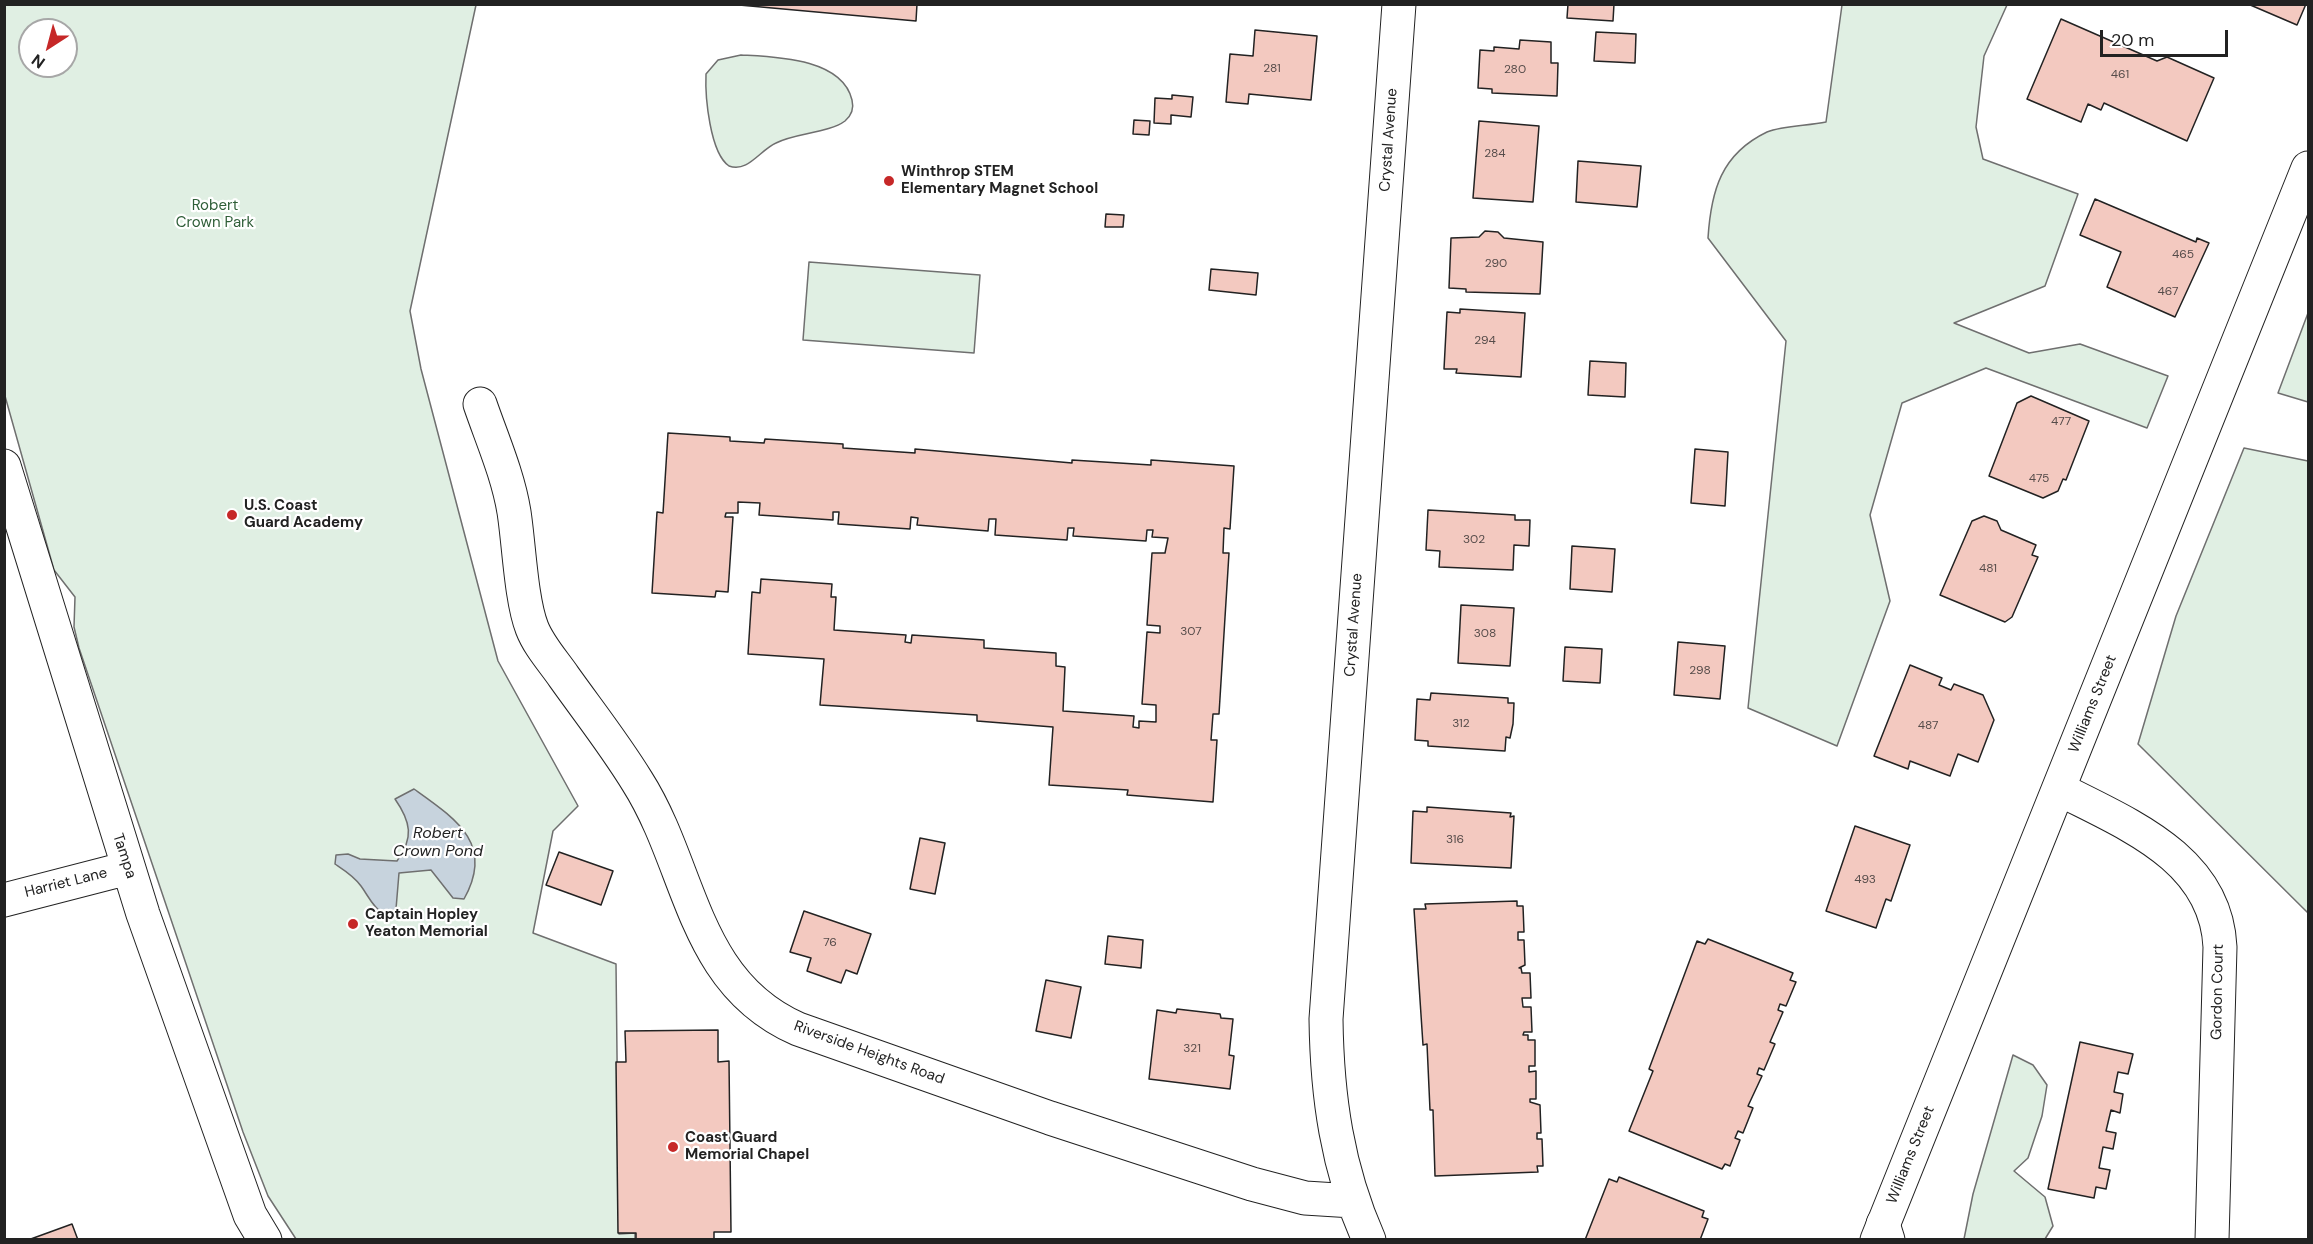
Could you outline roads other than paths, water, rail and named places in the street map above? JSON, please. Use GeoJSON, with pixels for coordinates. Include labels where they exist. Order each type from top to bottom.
{"type":"FeatureCollection","features":[{"type":"Feature","properties":{"kind":"street"},"geometry":{"type":"LineString","coordinates":[[1392,4],[1399,5]]}},
{"type":"Feature","properties":{"kind":"street","name":"Crystal Avenue"},"geometry":{"type":"LineString","coordinates":[[1369,1239],[1353,1201],[1332,1112],[1326,1019],[1399,5]]}},
{"type":"Feature","properties":{"kind":"street","name":"Williams Street"},"geometry":{"type":"LineString","coordinates":[[1883,1234],[2308,168]]}},
{"type":"Feature","properties":{"kind":"street","name":"Riverside Heights Road"},"geometry":{"type":"LineString","coordinates":[[480,404],[513,507],[528,610],[537,639],[639,784],[660,826],[703,935],[730,976],[752,999],[780,1020],[798,1029],[1050,1118],[1284,1193],[1305,1198],[1353,1201]]}},
{"type":"Feature","properties":{"kind":"street","name":"Tampa"},"geometry":{"type":"LineString","coordinates":[[4,466],[128,868],[250,1215],[265,1239]]}},
{"type":"Feature","properties":{"kind":"street","name":"Gordon Court"},"geometry":{"type":"LineString","coordinates":[[2059,789],[2167,848],[2200,884],[2214,911],[2220,947],[2212,1239]]}},
{"type":"Feature","properties":{"kind":"street","name":"Harriet Lane"},"geometry":{"type":"LineString","coordinates":[[4,900],[128,868]]}},
{"type":"Feature","properties":{"kind":"water","name":"Robert Crown Pond"},"geometry":{"type":"Polygon","coordinates":[[[414,789],[444,811],[466,835],[473,848],[475,863],[472,880],[464,899],[453,898],[431,870],[399,873],[396,909],[384,915],[355,879],[335,864],[336,855],[348,854],[360,859],[397,861],[406,845],[408,830],[404,815],[395,799],[414,789]]]}},
{"type":"Feature","properties":{"kind":"place","name":"Winthrop STEM Elementary Magnet School"},"geometry":{"type":"Point","coordinates":[889,181]}},
{"type":"Feature","properties":{"kind":"place","name":"U.S. Coast Guard Academy"},"geometry":{"type":"Point","coordinates":[232,515]}},
{"type":"Feature","properties":{"kind":"place","name":"Captain Hopley Yeaton Memorial"},"geometry":{"type":"Point","coordinates":[353,924]}},
{"type":"Feature","properties":{"kind":"place","name":"Coast Guard Memorial Chapel"},"geometry":{"type":"Point","coordinates":[673,1147]}},
{"type":"Feature","properties":{"kind":"park label","name":"Robert Crown Park"},"geometry":{"type":"Point","coordinates":[215,214]}}]}
